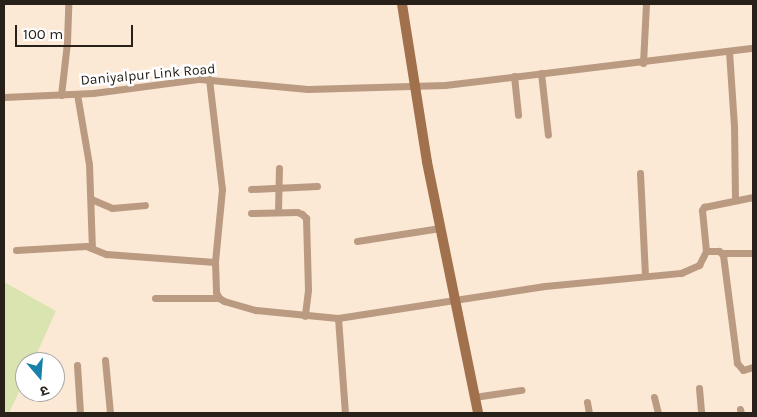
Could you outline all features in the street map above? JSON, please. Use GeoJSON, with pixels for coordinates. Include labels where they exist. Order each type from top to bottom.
{"type":"FeatureCollection","features":[{"type":"Feature","properties":{"kind":"street"},"geometry":{"type":"LineString","coordinates":[[61,95],[67,42],[68,4]]}},
{"type":"Feature","properties":{"kind":"street"},"geometry":{"type":"LineString","coordinates":[[402,4],[414,85],[440,228],[478,413]]}},
{"type":"Feature","properties":{"kind":"street"},"geometry":{"type":"LineString","coordinates":[[643,63],[646,4]]}},
{"type":"Feature","properties":{"kind":"street","name":"Daniyalpur Link Road"},"geometry":{"type":"LineString","coordinates":[[4,98],[77,94],[209,79],[308,89],[445,85],[643,63],[753,48]]}},
{"type":"Feature","properties":{"kind":"street"},"geometry":{"type":"LineString","coordinates":[[729,51],[734,126],[735,200]]}},
{"type":"Feature","properties":{"kind":"street"},"geometry":{"type":"LineString","coordinates":[[541,73],[548,135]]}},
{"type":"Feature","properties":{"kind":"street"},"geometry":{"type":"LineString","coordinates":[[514,76],[518,115]]}},
{"type":"Feature","properties":{"kind":"street"},"geometry":{"type":"LineString","coordinates":[[209,79],[222,189],[216,262],[219,298]]}},
{"type":"Feature","properties":{"kind":"street"},"geometry":{"type":"LineString","coordinates":[[77,94],[89,164],[92,248]]}},
{"type":"Feature","properties":{"kind":"street"},"geometry":{"type":"LineString","coordinates":[[278,211],[279,168]]}},
{"type":"Feature","properties":{"kind":"street"},"geometry":{"type":"LineString","coordinates":[[640,173],[645,276]]}},
{"type":"Feature","properties":{"kind":"street"},"geometry":{"type":"LineString","coordinates":[[251,189],[317,186]]}},
{"type":"Feature","properties":{"kind":"street"},"geometry":{"type":"LineString","coordinates":[[154,298],[219,298],[256,310],[338,318],[545,286],[689,270],[700,265],[706,251],[702,210],[704,207],[753,197]]}},
{"type":"Feature","properties":{"kind":"street"},"geometry":{"type":"LineString","coordinates":[[91,199],[112,208],[145,205]]}},
{"type":"Feature","properties":{"kind":"street"},"geometry":{"type":"LineString","coordinates":[[251,213],[296,212],[306,218],[308,290],[305,316]]}},
{"type":"Feature","properties":{"kind":"street"},"geometry":{"type":"LineString","coordinates":[[357,241],[440,228]]}},
{"type":"Feature","properties":{"kind":"street"},"geometry":{"type":"LineString","coordinates":[[16,250],[92,248],[106,254],[216,262]]}},
{"type":"Feature","properties":{"kind":"street"},"geometry":{"type":"LineString","coordinates":[[706,251],[753,253]]}},
{"type":"Feature","properties":{"kind":"street"},"geometry":{"type":"LineString","coordinates":[[722,253],[738,363],[743,370],[753,367]]}},
{"type":"Feature","properties":{"kind":"street"},"geometry":{"type":"LineString","coordinates":[[338,318],[345,413]]}},
{"type":"Feature","properties":{"kind":"street"},"geometry":{"type":"LineString","coordinates":[[105,360],[110,413]]}},
{"type":"Feature","properties":{"kind":"street"},"geometry":{"type":"LineString","coordinates":[[77,365],[80,413]]}},
{"type":"Feature","properties":{"kind":"street"},"geometry":{"type":"LineString","coordinates":[[698,388],[702,413]]}},
{"type":"Feature","properties":{"kind":"street"},"geometry":{"type":"LineString","coordinates":[[474,397],[521,390]]}},
{"type":"Feature","properties":{"kind":"street"},"geometry":{"type":"LineString","coordinates":[[654,397],[658,413]]}},
{"type":"Feature","properties":{"kind":"street"},"geometry":{"type":"LineString","coordinates":[[587,402],[589,413]]}},
{"type":"Feature","properties":{"kind":"green space"},"geometry":{"type":"Polygon","coordinates":[[[4,282],[56,311],[38,352],[15,352],[15,400],[9,413],[4,413],[4,282]]]}}]}
